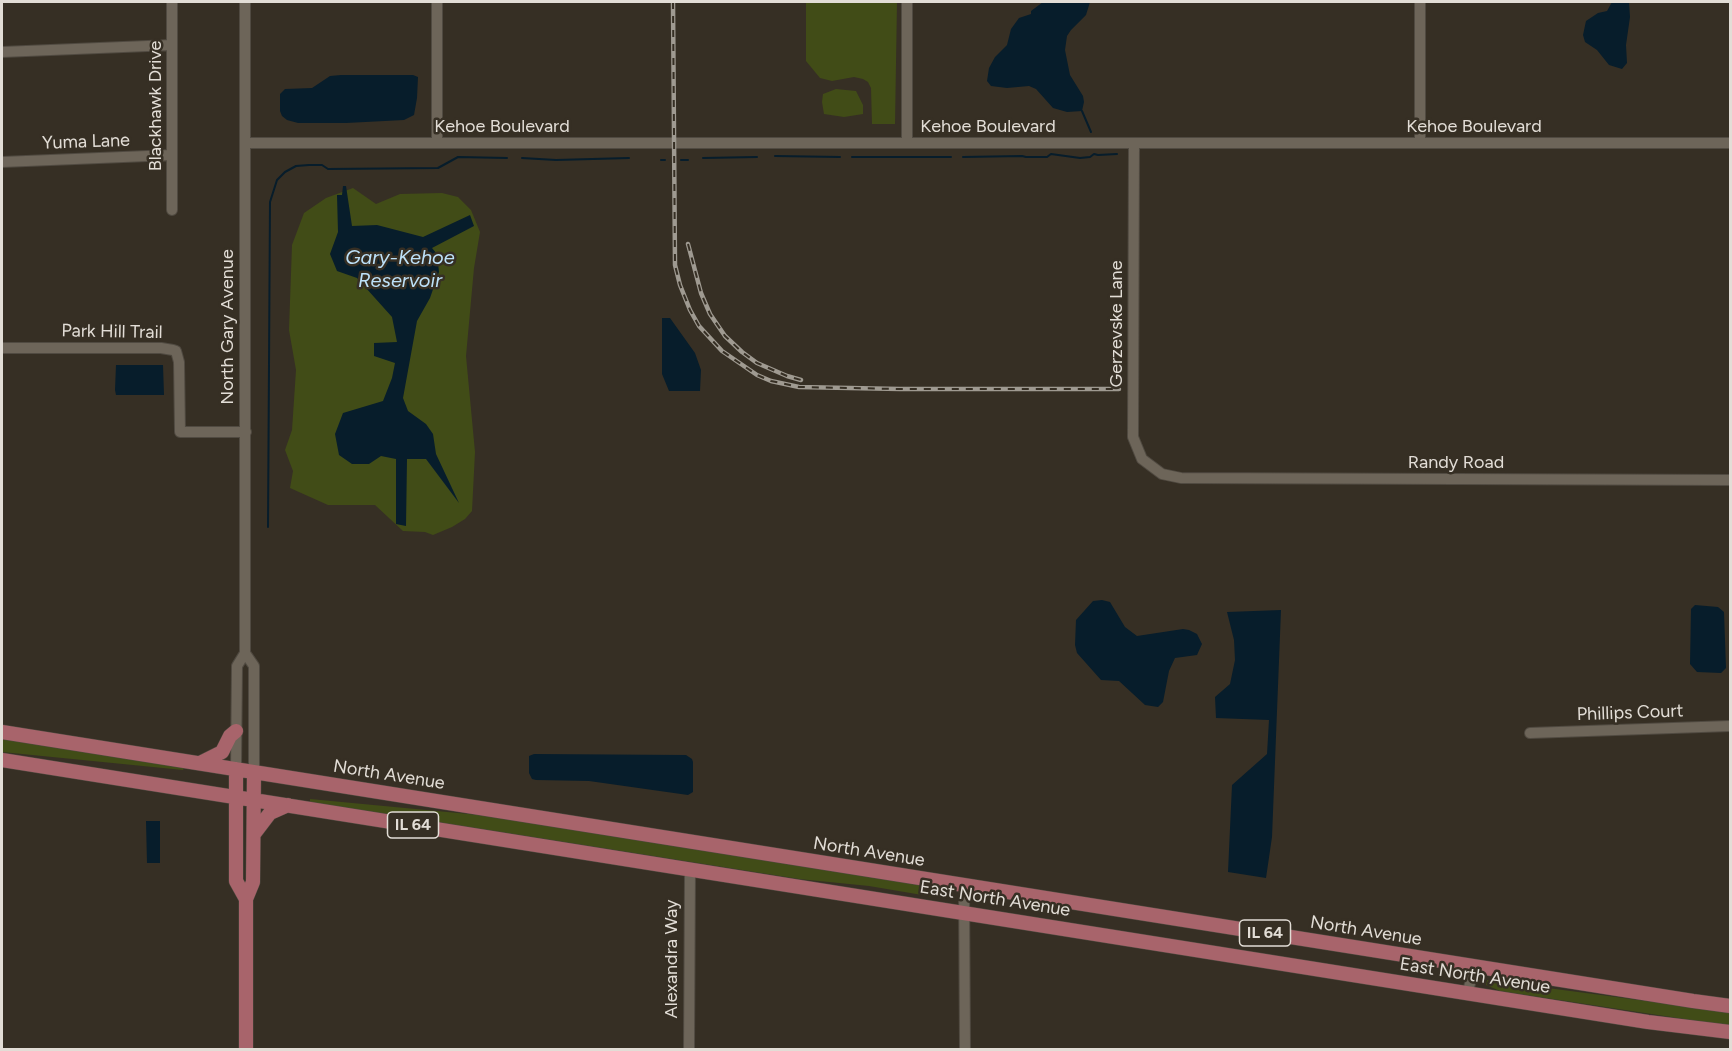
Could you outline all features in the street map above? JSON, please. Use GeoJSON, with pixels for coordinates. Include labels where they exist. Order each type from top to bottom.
{"type":"FeatureCollection","features":[{"type":"Feature","properties":{"kind":"main road"},"geometry":{"type":"LineString","coordinates":[[200,763],[222,752],[236,731]]}},
{"type":"Feature","properties":{"kind":"main road","name":"North Avenue"},"geometry":{"type":"LineString","coordinates":[[2,732],[1731,1006]]}},
{"type":"Feature","properties":{"kind":"main road","name":"IL 64"},"geometry":{"type":"LineString","coordinates":[[2,760],[254,799]]}},
{"type":"Feature","properties":{"kind":"main road"},"geometry":{"type":"LineString","coordinates":[[236,769],[236,881],[246,899],[246,1050]]}},
{"type":"Feature","properties":{"kind":"main road","name":"North Gary Avenue"},"geometry":{"type":"LineString","coordinates":[[246,899],[253,882],[254,772]]}},
{"type":"Feature","properties":{"kind":"main road","name":"East North Avenue"},"geometry":{"type":"LineString","coordinates":[[254,799],[1648,1022],[1731,1032]]}},
{"type":"Feature","properties":{"kind":"main road"},"geometry":{"type":"LineString","coordinates":[[254,834],[270,813],[288,805]]}},
{"type":"Feature","properties":{"kind":"street","name":"Blackhawk Drive"},"geometry":{"type":"LineString","coordinates":[[172,2],[172,210]]}},
{"type":"Feature","properties":{"kind":"street","name":"North Gary Avenue"},"geometry":{"type":"LineString","coordinates":[[236,769],[237,666],[245,653],[245,2]]}},
{"type":"Feature","properties":{"kind":"street"},"geometry":{"type":"LineString","coordinates":[[437,2],[437,143]]}},
{"type":"Feature","properties":{"kind":"street"},"geometry":{"type":"LineString","coordinates":[[907,2],[907,143]]}},
{"type":"Feature","properties":{"kind":"street"},"geometry":{"type":"LineString","coordinates":[[1420,2],[1420,143]]}},
{"type":"Feature","properties":{"kind":"street"},"geometry":{"type":"LineString","coordinates":[[2,52],[172,45]]}},
{"type":"Feature","properties":{"kind":"street","name":"Kehoe Boulevard"},"geometry":{"type":"LineString","coordinates":[[245,143],[1731,143]]}},
{"type":"Feature","properties":{"kind":"street","name":"Gerzevske Lane"},"geometry":{"type":"LineString","coordinates":[[1134,143],[1133,437],[1142,459],[1162,474],[1181,478]]}},
{"type":"Feature","properties":{"kind":"street","name":"Yuma Lane"},"geometry":{"type":"LineString","coordinates":[[2,162],[172,155]]}},
{"type":"Feature","properties":{"kind":"street","name":"Park Hill Trail"},"geometry":{"type":"LineString","coordinates":[[2,348],[161,348],[176,351],[179,362],[180,432],[246,432]]}},
{"type":"Feature","properties":{"kind":"street","name":"Randy Road"},"geometry":{"type":"LineString","coordinates":[[1181,478],[1731,480]]}},
{"type":"Feature","properties":{"kind":"street","name":"North Gary Avenue"},"geometry":{"type":"LineString","coordinates":[[245,653],[254,666],[254,772]]}},
{"type":"Feature","properties":{"kind":"street","name":"Phillips Court"},"geometry":{"type":"LineString","coordinates":[[1530,733],[1731,726]]}},
{"type":"Feature","properties":{"kind":"street","name":"Alexandra Way"},"geometry":{"type":"LineString","coordinates":[[688,1050],[690,869]]}},
{"type":"Feature","properties":{"kind":"street"},"geometry":{"type":"LineString","coordinates":[[964,885],[964,1050]]}},
{"type":"Feature","properties":{"kind":"street"},"geometry":{"type":"LineString","coordinates":[[1468,992],[1474,966]]}},
{"type":"Feature","properties":{"kind":"green space"},"geometry":{"type":"Polygon","coordinates":[[[806,2],[897,2],[895,124],[872,124],[871,88],[868,82],[854,77],[832,81],[820,78],[806,61],[806,2]]]}},
{"type":"Feature","properties":{"kind":"green space"},"geometry":{"type":"Polygon","coordinates":[[[836,89],[856,91],[863,105],[863,114],[844,117],[824,114],[823,94],[836,89]]]}},
{"type":"Feature","properties":{"kind":"green space"},"geometry":{"type":"Polygon","coordinates":[[[353,188],[376,204],[400,194],[442,193],[458,197],[471,210],[480,232],[474,268],[466,356],[475,452],[472,511],[465,519],[452,527],[433,535],[425,532],[403,531],[375,505],[328,505],[290,488],[293,471],[285,450],[292,430],[296,370],[289,330],[292,245],[304,213],[326,198],[353,188]]]}},
{"type":"Feature","properties":{"kind":"green space"},"geometry":{"type":"Polygon","coordinates":[[[2,739],[184,768],[183,770],[2,752],[2,739]]]}},
{"type":"Feature","properties":{"kind":"green space"},"geometry":{"type":"Polygon","coordinates":[[[310,799],[479,815],[932,887],[947,891],[947,897],[799,879],[310,802],[310,799]]]}},
{"type":"Feature","properties":{"kind":"green space"},"geometry":{"type":"Polygon","coordinates":[[[1487,980],[1730,1012],[1730,1026],[1500,991],[1486,985],[1487,980]]]}},
{"type":"Feature","properties":{"kind":"water"},"geometry":{"type":"Polygon","coordinates":[[[1043,2],[1090,2],[1086,15],[1067,36],[1065,50],[1070,75],[1083,96],[1082,111],[1067,112],[1053,108],[1036,89],[1029,86],[1007,88],[991,86],[987,81],[989,68],[995,57],[1007,45],[1011,29],[1019,18],[1031,14],[1031,11],[1043,2]]]}},
{"type":"Feature","properties":{"kind":"water"},"geometry":{"type":"Polygon","coordinates":[[[1612,2],[1629,2],[1627,63],[1622,69],[1609,65],[1597,50],[1585,42],[1583,35],[1586,21],[1598,13],[1607,11],[1612,2]]]}},
{"type":"Feature","properties":{"kind":"water"},"geometry":{"type":"Polygon","coordinates":[[[413,75],[418,77],[414,115],[404,120],[346,123],[298,123],[282,116],[280,94],[285,89],[312,88],[330,76],[413,75]]]}},
{"type":"Feature","properties":{"kind":"water","name":"Gary-Kehoe Reservoir"},"geometry":{"type":"Polygon","coordinates":[[[343,186],[346,186],[352,226],[377,225],[423,237],[470,215],[474,226],[432,248],[437,254],[439,272],[430,298],[417,321],[403,398],[408,411],[426,424],[433,434],[436,454],[459,503],[426,459],[407,459],[406,526],[396,524],[396,459],[381,456],[369,464],[352,464],[339,455],[335,434],[343,413],[383,401],[395,363],[374,356],[374,343],[397,342],[392,317],[357,278],[337,271],[330,254],[338,232],[337,195],[342,195],[343,186]]]}},
{"type":"Feature","properties":{"kind":"water"},"geometry":{"type":"Polygon","coordinates":[[[662,318],[670,318],[695,353],[701,370],[700,391],[669,391],[662,374],[662,318]]]}},
{"type":"Feature","properties":{"kind":"water"},"geometry":{"type":"Polygon","coordinates":[[[116,365],[163,365],[164,395],[116,395],[116,365]]]}},
{"type":"Feature","properties":{"kind":"water"},"geometry":{"type":"Polygon","coordinates":[[[1093,601],[1110,602],[1125,627],[1137,636],[1183,629],[1197,634],[1202,644],[1197,655],[1175,658],[1169,671],[1163,702],[1158,707],[1145,705],[1119,681],[1101,680],[1077,653],[1076,620],[1093,601]]]}},
{"type":"Feature","properties":{"kind":"water"},"geometry":{"type":"Polygon","coordinates":[[[1695,605],[1718,607],[1724,612],[1726,668],[1721,673],[1697,672],[1690,664],[1691,609],[1695,605]]]}},
{"type":"Feature","properties":{"kind":"water"},"geometry":{"type":"Polygon","coordinates":[[[1281,610],[1272,837],[1266,878],[1228,872],[1232,785],[1267,754],[1269,720],[1216,718],[1215,697],[1230,684],[1235,660],[1234,640],[1227,612],[1281,610]]]}},
{"type":"Feature","properties":{"kind":"water"},"geometry":{"type":"Polygon","coordinates":[[[534,754],[686,755],[693,762],[693,792],[688,795],[589,781],[536,780],[532,779],[529,773],[529,756],[534,754]]]}},
{"type":"Feature","properties":{"kind":"water"},"geometry":{"type":"Polygon","coordinates":[[[146,821],[160,821],[160,863],[147,863],[146,821]]]}},
{"type":"Feature","properties":{"kind":"waterway"},"geometry":{"type":"LineString","coordinates":[[1082,111],[1091,132]]}},
{"type":"Feature","properties":{"kind":"waterway"},"geometry":{"type":"LineString","coordinates":[[963,157],[1047,157],[1051,154],[1080,158],[1094,154],[1117,154]]}},
{"type":"Feature","properties":{"kind":"waterway"},"geometry":{"type":"LineString","coordinates":[[775,156],[840,157]]}},
{"type":"Feature","properties":{"kind":"waterway"},"geometry":{"type":"LineString","coordinates":[[268,527],[270,202],[277,180],[296,166],[322,165],[328,169],[438,168],[458,157],[507,158]]}},
{"type":"Feature","properties":{"kind":"waterway"},"geometry":{"type":"LineString","coordinates":[[703,158],[757,157]]}},
{"type":"Feature","properties":{"kind":"waterway"},"geometry":{"type":"LineString","coordinates":[[852,157],[951,157]]}},
{"type":"Feature","properties":{"kind":"waterway"},"geometry":{"type":"LineString","coordinates":[[522,158],[556,160],[629,158]]}},
{"type":"Feature","properties":{"kind":"waterway"},"geometry":{"type":"LineString","coordinates":[[681,160],[688,160]]}},
{"type":"Feature","properties":{"kind":"railway"},"geometry":{"type":"LineString","coordinates":[[673,2],[675,265],[690,310],[699,326],[722,351],[757,375],[771,381],[799,387],[1119,389]]}},
{"type":"Feature","properties":{"kind":"railway"},"geometry":{"type":"LineString","coordinates":[[688,244],[701,293],[710,314],[725,336],[757,363],[801,380]]}}]}
